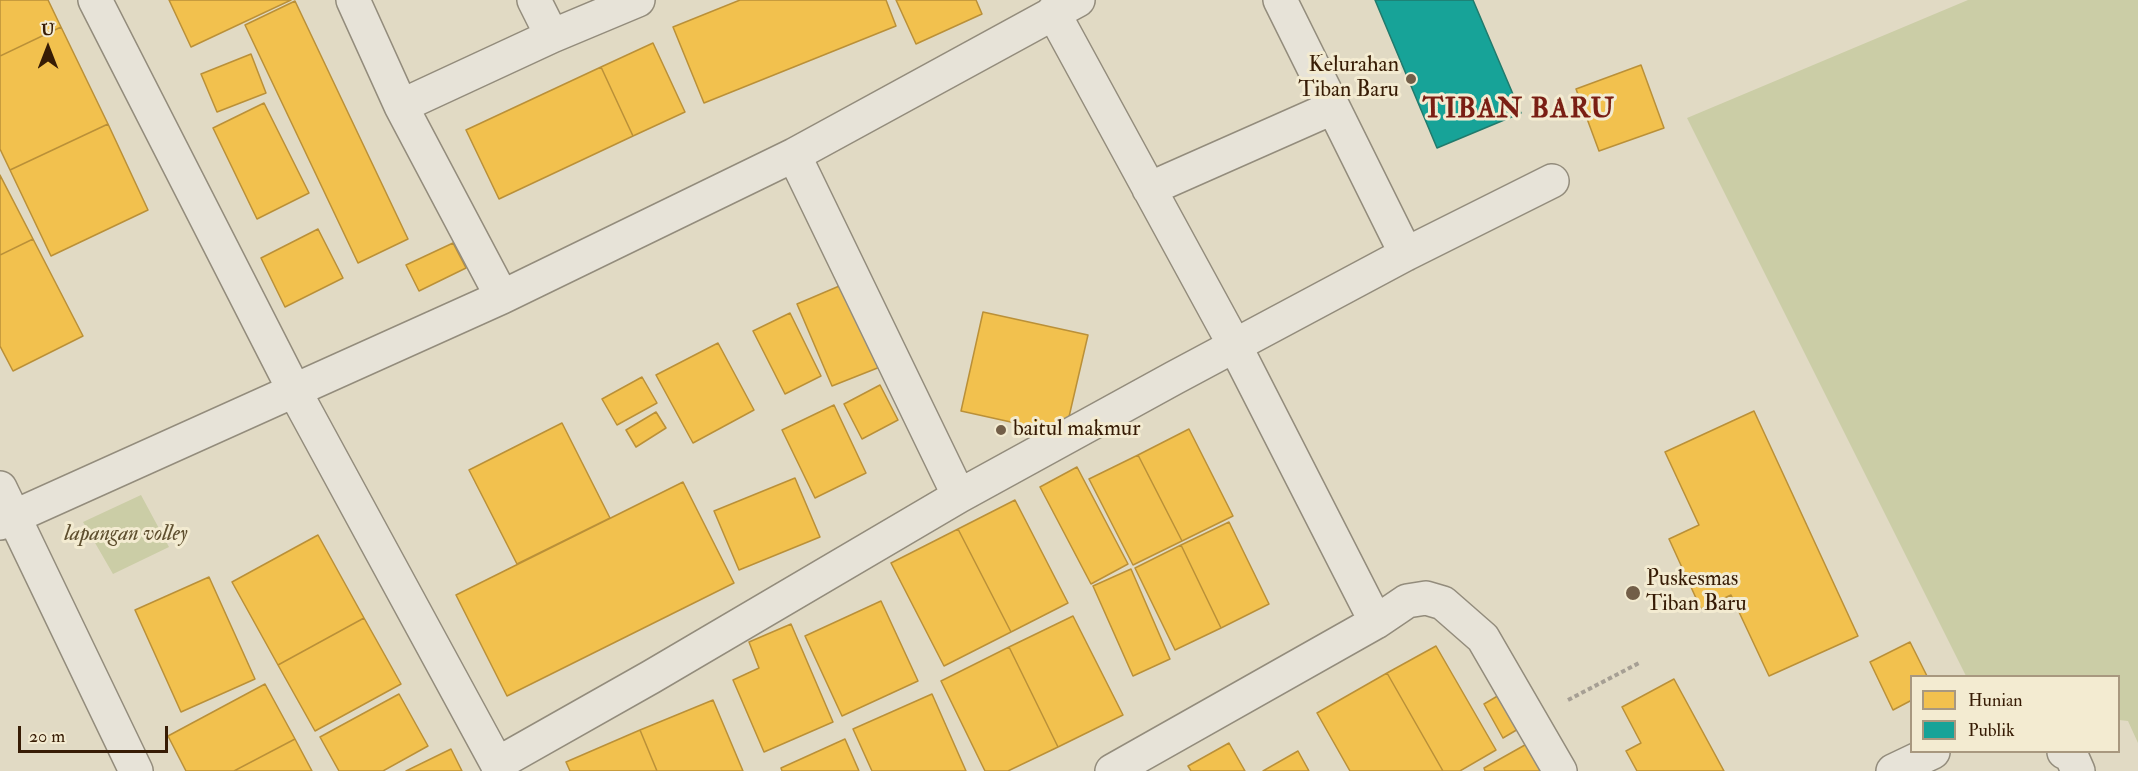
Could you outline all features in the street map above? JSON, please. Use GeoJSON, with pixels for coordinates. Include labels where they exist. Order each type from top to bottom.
{"type":"FeatureCollection","features":[{"type":"Feature","properties":{"kind":"street"},"geometry":{"type":"LineString","coordinates":[[95,0],[294,392],[499,767],[959,496],[1173,378],[1406,254],[1552,180]]}},
{"type":"Feature","properties":{"kind":"street"},"geometry":{"type":"LineString","coordinates":[[353,0],[401,106],[502,297]]}},
{"type":"Feature","properties":{"kind":"street"},"geometry":{"type":"LineString","coordinates":[[534,0],[552,36]]}},
{"type":"Feature","properties":{"kind":"street"},"geometry":{"type":"LineString","coordinates":[[401,106],[552,36],[638,0]]}},
{"type":"Feature","properties":{"kind":"street"},"geometry":{"type":"LineString","coordinates":[[1281,0],[1332,108],[1406,254]]}},
{"type":"Feature","properties":{"kind":"street"},"geometry":{"type":"LineString","coordinates":[[136,771],[5,509],[294,392],[502,297],[794,155],[1065,6],[1149,189],[1235,346],[1376,622]]}},
{"type":"Feature","properties":{"kind":"street"},"geometry":{"type":"LineString","coordinates":[[1149,189],[1332,108]]}},
{"type":"Feature","properties":{"kind":"street"},"geometry":{"type":"LineString","coordinates":[[794,155],[959,496]]}},
{"type":"Feature","properties":{"kind":"street"},"geometry":{"type":"LineString","coordinates":[[1112,771],[1376,622],[1407,601],[1426,598],[1443,603],[1483,638],[1560,771]]}},
{"type":"Feature","properties":{"kind":"street"},"geometry":{"type":"LineString","coordinates":[[1893,771],[1932,753]]}},
{"type":"Feature","properties":{"kind":"street"},"geometry":{"type":"LineString","coordinates":[[2066,753],[2071,755],[2078,771]]}},
{"type":"Feature","properties":{"kind":"path"},"geometry":{"type":"LineString","coordinates":[[1530,720],[1641,662]]}},
{"type":"Feature","properties":{"kind":"green space"},"geometry":{"type":"Polygon","coordinates":[[[1968,0],[2138,0],[2138,743],[2128,721],[2120,720],[2120,675],[1966,675],[1687,118],[1968,0]]]}},
{"type":"Feature","properties":{"kind":"green space","name":"lapangan volley"},"geometry":{"type":"Polygon","coordinates":[[[141,495],[169,547],[113,574],[83,522],[141,495]]]}},
{"type":"Feature","properties":{"kind":"building: Hunian"},"geometry":{"type":"Polygon","coordinates":[[[0,0],[48,0],[61,27],[0,56],[0,0]]]}},
{"type":"Feature","properties":{"kind":"building: Hunian"},"geometry":{"type":"Polygon","coordinates":[[[169,0],[291,0],[191,47],[169,0]]]}},
{"type":"Feature","properties":{"kind":"building: Hunian"},"geometry":{"type":"Polygon","coordinates":[[[740,0],[886,0],[896,26],[704,103],[673,27],[740,0]]]}},
{"type":"Feature","properties":{"kind":"building: Hunian"},"geometry":{"type":"Polygon","coordinates":[[[896,0],[976,0],[982,14],[916,44],[896,0]]]}},
{"type":"Feature","properties":{"kind":"building: Hunian"},"geometry":{"type":"Polygon","coordinates":[[[295,1],[408,239],[358,263],[245,25],[295,1]]]}},
{"type":"Feature","properties":{"kind":"building: Hunian"},"geometry":{"type":"Polygon","coordinates":[[[61,27],[108,124],[10,170],[0,149],[0,56],[61,27]]]}},
{"type":"Feature","properties":{"kind":"building: Hunian"},"geometry":{"type":"Polygon","coordinates":[[[653,43],[685,112],[633,136],[601,67],[653,43]]]}},
{"type":"Feature","properties":{"kind":"building: Hunian"},"geometry":{"type":"Polygon","coordinates":[[[251,54],[266,93],[217,112],[201,74],[251,54]]]}},
{"type":"Feature","properties":{"kind":"building: Hunian"},"geometry":{"type":"Polygon","coordinates":[[[1641,65],[1664,128],[1599,151],[1576,89],[1641,65]]]}},
{"type":"Feature","properties":{"kind":"building: Hunian"},"geometry":{"type":"Polygon","coordinates":[[[601,67],[633,136],[499,199],[466,130],[601,67]]]}},
{"type":"Feature","properties":{"kind":"building: Hunian"},"geometry":{"type":"Polygon","coordinates":[[[264,103],[309,193],[257,219],[213,128],[264,103]]]}},
{"type":"Feature","properties":{"kind":"building: Hunian"},"geometry":{"type":"Polygon","coordinates":[[[108,124],[148,210],[51,256],[10,170],[108,124]]]}},
{"type":"Feature","properties":{"kind":"building: Hunian"},"geometry":{"type":"Polygon","coordinates":[[[0,175],[33,239],[0,255],[0,175]]]}},
{"type":"Feature","properties":{"kind":"building: Hunian"},"geometry":{"type":"Polygon","coordinates":[[[318,229],[343,278],[285,307],[261,258],[318,229]]]}},
{"type":"Feature","properties":{"kind":"building: Hunian"},"geometry":{"type":"Polygon","coordinates":[[[33,239],[83,336],[13,371],[0,346],[0,255],[33,239]]]}},
{"type":"Feature","properties":{"kind":"building: Hunian"},"geometry":{"type":"Polygon","coordinates":[[[453,243],[466,268],[419,291],[406,265],[453,243]]]}},
{"type":"Feature","properties":{"kind":"building: Hunian"},"geometry":{"type":"Polygon","coordinates":[[[844,284],[880,367],[832,386],[797,304],[844,284]]]}},
{"type":"Feature","properties":{"kind":"building: Hunian"},"geometry":{"type":"Polygon","coordinates":[[[983,312],[1088,335],[1065,434],[961,411],[983,312]]]}},
{"type":"Feature","properties":{"kind":"building: Hunian"},"geometry":{"type":"Polygon","coordinates":[[[790,313],[821,376],[785,394],[753,331],[790,313]]]}},
{"type":"Feature","properties":{"kind":"building: Hunian"},"geometry":{"type":"Polygon","coordinates":[[[718,343],[754,410],[693,443],[656,375],[718,343]]]}},
{"type":"Feature","properties":{"kind":"building: Hunian"},"geometry":{"type":"Polygon","coordinates":[[[642,377],[657,403],[617,425],[602,399],[642,377]]]}},
{"type":"Feature","properties":{"kind":"building: Hunian"},"geometry":{"type":"Polygon","coordinates":[[[880,385],[898,420],[862,439],[844,404],[880,385]]]}},
{"type":"Feature","properties":{"kind":"building: Hunian"},"geometry":{"type":"Polygon","coordinates":[[[834,405],[866,473],[815,498],[782,430],[834,405]]]}},
{"type":"Feature","properties":{"kind":"building: Hunian"},"geometry":{"type":"Polygon","coordinates":[[[1754,411],[1858,636],[1769,676],[1731,595],[1701,609],[1669,539],[1699,525],[1665,452],[1754,411]]]}},
{"type":"Feature","properties":{"kind":"building: Hunian"},"geometry":{"type":"Polygon","coordinates":[[[656,412],[666,428],[636,447],[626,430],[656,412]]]}},
{"type":"Feature","properties":{"kind":"building: Hunian"},"geometry":{"type":"Polygon","coordinates":[[[562,423],[610,518],[517,564],[469,470],[562,423]]]}},
{"type":"Feature","properties":{"kind":"building: Hunian"},"geometry":{"type":"Polygon","coordinates":[[[1189,429],[1233,516],[1182,541],[1138,455],[1189,429]]]}},
{"type":"Feature","properties":{"kind":"building: Hunian"},"geometry":{"type":"Polygon","coordinates":[[[1138,455],[1182,541],[1133,565],[1089,479],[1138,455]]]}},
{"type":"Feature","properties":{"kind":"building: Hunian"},"geometry":{"type":"Polygon","coordinates":[[[1077,467],[1128,564],[1091,584],[1040,487],[1077,467]]]}},
{"type":"Feature","properties":{"kind":"building: Hunian"},"geometry":{"type":"Polygon","coordinates":[[[795,478],[820,537],[739,570],[714,511],[795,478]]]}},
{"type":"Feature","properties":{"kind":"building: Hunian"},"geometry":{"type":"Polygon","coordinates":[[[683,482],[734,583],[507,696],[456,595],[683,482]]]}},
{"type":"Feature","properties":{"kind":"building: Hunian"},"geometry":{"type":"Polygon","coordinates":[[[1015,500],[1068,603],[1011,632],[958,529],[1015,500]]]}},
{"type":"Feature","properties":{"kind":"building: Hunian"},"geometry":{"type":"Polygon","coordinates":[[[1229,522],[1269,604],[1221,628],[1181,545],[1229,522]]]}},
{"type":"Feature","properties":{"kind":"building: Hunian"},"geometry":{"type":"Polygon","coordinates":[[[958,529],[1011,632],[944,666],[891,563],[958,529]]]}},
{"type":"Feature","properties":{"kind":"building: Hunian"},"geometry":{"type":"Polygon","coordinates":[[[318,535],[364,618],[278,665],[232,582],[318,535]]]}},
{"type":"Feature","properties":{"kind":"building: Hunian"},"geometry":{"type":"Polygon","coordinates":[[[1181,545],[1221,628],[1175,650],[1135,568],[1181,545]]]}},
{"type":"Feature","properties":{"kind":"building: Hunian"},"geometry":{"type":"Polygon","coordinates":[[[1131,569],[1170,659],[1133,676],[1093,586],[1131,569]]]}},
{"type":"Feature","properties":{"kind":"building: Hunian"},"geometry":{"type":"Polygon","coordinates":[[[209,577],[255,679],[181,712],[135,610],[209,577]]]}},
{"type":"Feature","properties":{"kind":"building: Hunian"},"geometry":{"type":"Polygon","coordinates":[[[881,601],[918,681],[842,716],[805,636],[881,601]]]}},
{"type":"Feature","properties":{"kind":"building: Hunian"},"geometry":{"type":"Polygon","coordinates":[[[1073,616],[1123,715],[1058,747],[1009,647],[1073,616]]]}},
{"type":"Feature","properties":{"kind":"building: Hunian"},"geometry":{"type":"Polygon","coordinates":[[[364,618],[401,684],[315,731],[278,665],[364,618]]]}},
{"type":"Feature","properties":{"kind":"building: Hunian"},"geometry":{"type":"Polygon","coordinates":[[[791,624],[833,722],[764,752],[733,680],[759,668],[749,642],[791,624]]]}},
{"type":"Feature","properties":{"kind":"building: Hunian"},"geometry":{"type":"Polygon","coordinates":[[[1910,642],[1926,675],[1910,675],[1910,701],[1893,710],[1870,662],[1910,642]]]}},
{"type":"Feature","properties":{"kind":"building: Hunian"},"geometry":{"type":"Polygon","coordinates":[[[1436,646],[1496,750],[1460,771],[1443,771],[1387,673],[1436,646]]]}},
{"type":"Feature","properties":{"kind":"building: Hunian"},"geometry":{"type":"Polygon","coordinates":[[[1009,647],[1058,747],[1008,771],[985,771],[941,681],[1009,647]]]}},
{"type":"Feature","properties":{"kind":"building: Hunian"},"geometry":{"type":"Polygon","coordinates":[[[1387,673],[1443,771],[1350,771],[1317,713],[1387,673]]]}},
{"type":"Feature","properties":{"kind":"building: Hunian"},"geometry":{"type":"Polygon","coordinates":[[[1674,679],[1724,771],[1637,771],[1626,751],[1641,743],[1622,707],[1674,679]]]}},
{"type":"Feature","properties":{"kind":"building: Hunian"},"geometry":{"type":"Polygon","coordinates":[[[265,684],[295,739],[234,771],[186,771],[168,736],[265,684]]]}},
{"type":"Feature","properties":{"kind":"building: Hunian"},"geometry":{"type":"Polygon","coordinates":[[[1506,691],[1525,725],[1503,738],[1484,704],[1506,691]]]}},
{"type":"Feature","properties":{"kind":"building: Hunian"},"geometry":{"type":"Polygon","coordinates":[[[399,694],[428,746],[383,771],[339,771],[320,737],[399,694]]]}},
{"type":"Feature","properties":{"kind":"building: Hunian"},"geometry":{"type":"Polygon","coordinates":[[[932,694],[966,771],[872,771],[853,729],[932,694]]]}},
{"type":"Feature","properties":{"kind":"building: Hunian"},"geometry":{"type":"Polygon","coordinates":[[[713,700],[743,771],[657,771],[640,730],[713,700]]]}},
{"type":"Feature","properties":{"kind":"building: Hunian"},"geometry":{"type":"Polygon","coordinates":[[[640,730],[657,771],[570,771],[566,762],[640,730]]]}},
{"type":"Feature","properties":{"kind":"building: Hunian"},"geometry":{"type":"Polygon","coordinates":[[[295,739],[312,771],[234,771],[295,739]]]}},
{"type":"Feature","properties":{"kind":"building: Hunian"},"geometry":{"type":"Polygon","coordinates":[[[845,739],[859,771],[782,771],[781,768],[845,739]]]}},
{"type":"Feature","properties":{"kind":"building: Hunian"},"geometry":{"type":"Polygon","coordinates":[[[1532,741],[1549,771],[1485,771],[1484,768],[1532,741]]]}},
{"type":"Feature","properties":{"kind":"building: Hunian"},"geometry":{"type":"Polygon","coordinates":[[[1229,743],[1245,771],[1191,771],[1188,766],[1229,743]]]}},
{"type":"Feature","properties":{"kind":"building: Hunian"},"geometry":{"type":"Polygon","coordinates":[[[451,749],[462,771],[406,771],[451,749]]]}},
{"type":"Feature","properties":{"kind":"building: Hunian"},"geometry":{"type":"Polygon","coordinates":[[[1298,751],[1309,771],[1263,771],[1298,751]]]}},
{"type":"Feature","properties":{"kind":"building: Publik"},"geometry":{"type":"Polygon","coordinates":[[[1375,0],[1473,0],[1521,113],[1437,148],[1375,0]]]}},
{"type":"Feature","properties":{"kind":"place","name":"Kelurahan Tiban Baru"},"geometry":{"type":"Point","coordinates":[1411,79]}},
{"type":"Feature","properties":{"kind":"place","name":"baitul makmur"},"geometry":{"type":"Point","coordinates":[1001,430]}},
{"type":"Feature","properties":{"kind":"place","name":"Puskesmas Tiban Baru"},"geometry":{"type":"Point","coordinates":[1633,593]}},
{"type":"Feature","properties":{"kind":"district","name":"TIBAN BARU"},"geometry":{"type":"Point","coordinates":[1519,111]}}]}
